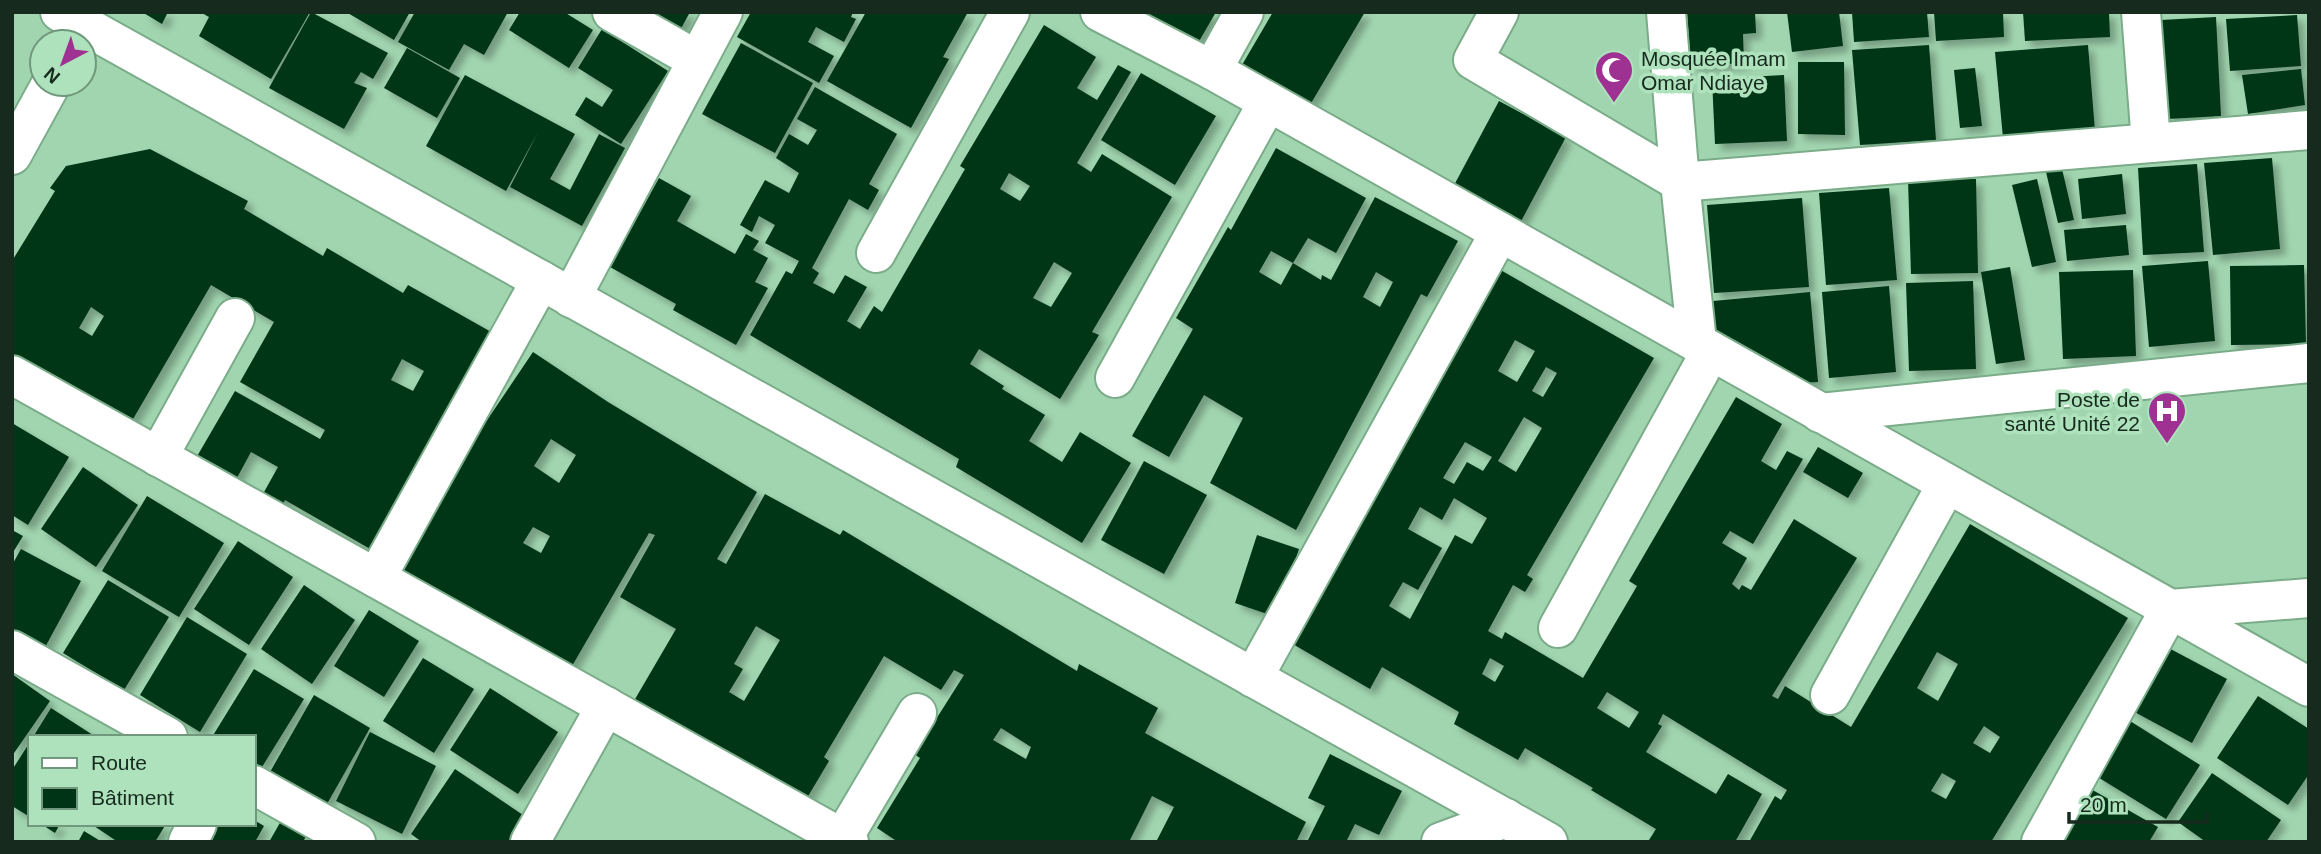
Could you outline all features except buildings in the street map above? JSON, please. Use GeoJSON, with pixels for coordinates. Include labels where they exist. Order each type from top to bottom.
{"type":"FeatureCollection","features":[{"type":"Feature","properties":{"kind":"street"},"geometry":{"type":"LineString","coordinates":[[612,12],[697,60]]}},
{"type":"Feature","properties":{"kind":"street"},"geometry":{"type":"LineString","coordinates":[[376,578],[697,60],[723,12]]}},
{"type":"Feature","properties":{"kind":"street"},"geometry":{"type":"LineString","coordinates":[[876,253],[1010,12]]}},
{"type":"Feature","properties":{"kind":"street"},"geometry":{"type":"LineString","coordinates":[[1100,12],[1268,102],[2309,687]]}},
{"type":"Feature","properties":{"kind":"street"},"geometry":{"type":"LineString","coordinates":[[1212,71],[1244,12]]}},
{"type":"Feature","properties":{"kind":"street"},"geometry":{"type":"LineString","coordinates":[[1499,12],[1473,60],[1680,183],[2309,130]]}},
{"type":"Feature","properties":{"kind":"street"},"geometry":{"type":"LineString","coordinates":[[1558,628],[1704,347],[1680,183],[1666,12]]}},
{"type":"Feature","properties":{"kind":"street"},"geometry":{"type":"LineString","coordinates":[[2141,12],[2151,143]]}},
{"type":"Feature","properties":{"kind":"street"},"geometry":{"type":"LineString","coordinates":[[73,27],[556,289],[1548,842]]}},
{"type":"Feature","properties":{"kind":"street"},"geometry":{"type":"LineString","coordinates":[[12,155],[43,98]]}},
{"type":"Feature","properties":{"kind":"street"},"geometry":{"type":"LineString","coordinates":[[1115,378],[1268,102]]}},
{"type":"Feature","properties":{"kind":"street"},"geometry":{"type":"LineString","coordinates":[[1253,678],[1500,232]]}},
{"type":"Feature","properties":{"kind":"street"},"geometry":{"type":"LineString","coordinates":[[158,457],[235,318]]}},
{"type":"Feature","properties":{"kind":"street"},"geometry":{"type":"LineString","coordinates":[[1820,412],[2309,363]]}},
{"type":"Feature","properties":{"kind":"street"},"geometry":{"type":"LineString","coordinates":[[12,376],[846,840],[917,713]]}},
{"type":"Feature","properties":{"kind":"street"},"geometry":{"type":"LineString","coordinates":[[1830,695],[1947,484]]}},
{"type":"Feature","properties":{"kind":"street"},"geometry":{"type":"LineString","coordinates":[[2170,609],[2309,598]]}},
{"type":"Feature","properties":{"kind":"street"},"geometry":{"type":"LineString","coordinates":[[2041,842],[2170,609]]}},
{"type":"Feature","properties":{"kind":"street"},"geometry":{"type":"LineString","coordinates":[[12,650],[164,735]]}},
{"type":"Feature","properties":{"kind":"street"},"geometry":{"type":"LineString","coordinates":[[530,842],[606,706]]}},
{"type":"Feature","properties":{"kind":"street"},"geometry":{"type":"LineString","coordinates":[[256,786],[356,842]]}},
{"type":"Feature","properties":{"kind":"street"},"geometry":{"type":"LineString","coordinates":[[1441,842],[1506,818]]}},
{"type":"Feature","properties":{"kind":"street"},"geometry":{"type":"LineString","coordinates":[[187,842],[196,826]]}},
{"type":"Feature","properties":{"kind":"place","name":"Mosquée Imam Omar Ndiaye"},"geometry":{"type":"Point","coordinates":[1614,104]}},
{"type":"Feature","properties":{"kind":"place","name":"Poste de santé Unité 22"},"geometry":{"type":"Point","coordinates":[2167,445]}}]}
